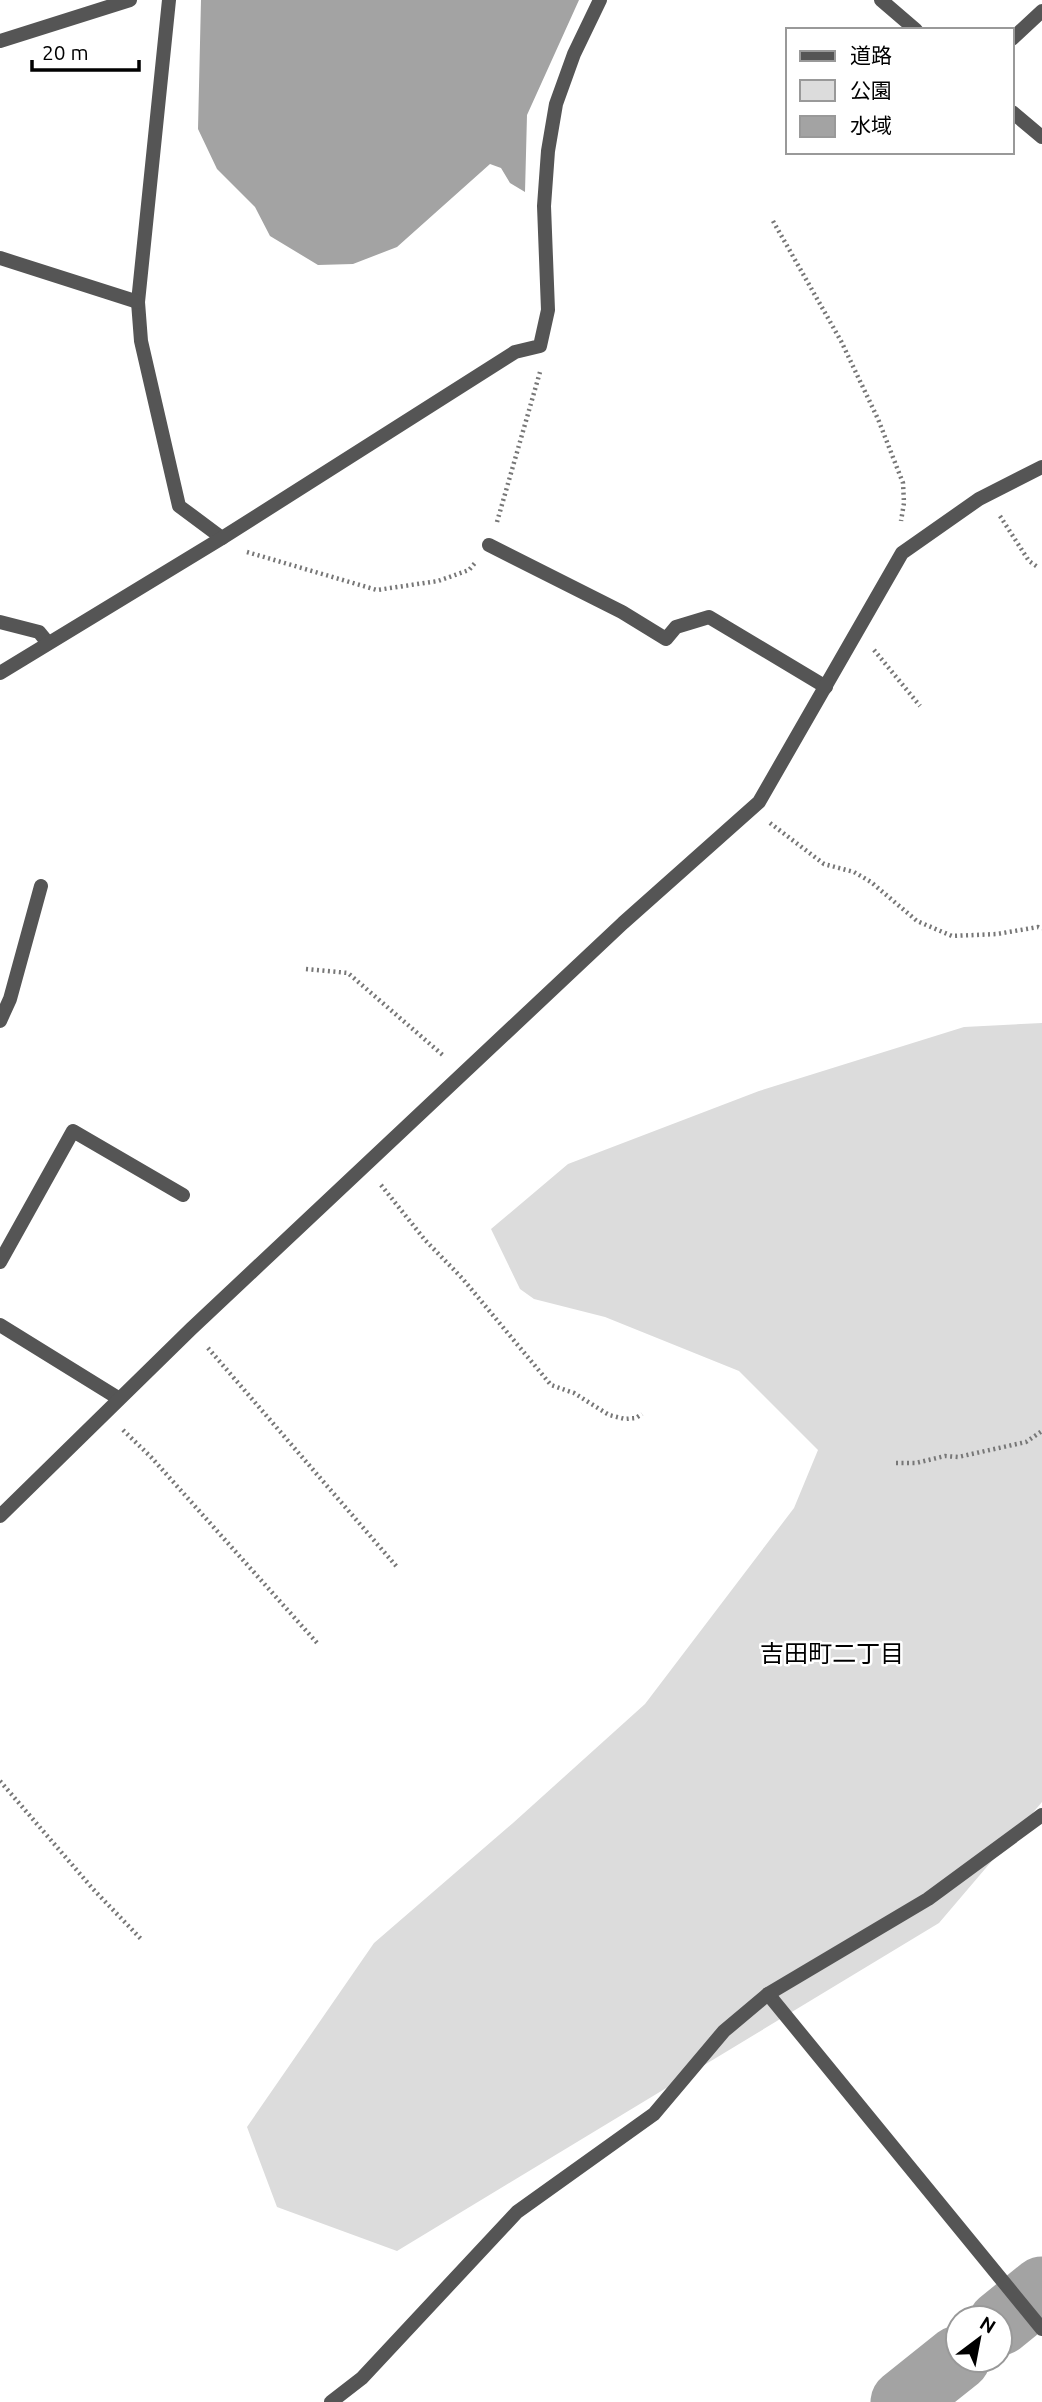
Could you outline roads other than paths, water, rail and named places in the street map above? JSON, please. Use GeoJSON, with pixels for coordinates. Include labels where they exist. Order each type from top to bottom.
{"type":"FeatureCollection","features":[{"type":"Feature","properties":{"kind":"street"},"geometry":{"type":"LineString","coordinates":[[0,41],[130,0]]}},
{"type":"Feature","properties":{"kind":"street"},"geometry":{"type":"LineString","coordinates":[[169,0],[138,302],[141,341],[179,506],[222,538]]}},
{"type":"Feature","properties":{"kind":"street"},"geometry":{"type":"LineString","coordinates":[[0,673],[222,538],[515,352],[540,346],[548,310],[544,206],[555,104],[600,0]]}},
{"type":"Feature","properties":{"kind":"street"},"geometry":{"type":"LineString","coordinates":[[881,0],[914,28]]}},
{"type":"Feature","properties":{"kind":"street"},"geometry":{"type":"LineString","coordinates":[[1014,37],[1042,11]]}},
{"type":"Feature","properties":{"kind":"street"},"geometry":{"type":"LineString","coordinates":[[1014,114],[1042,137]]}},
{"type":"Feature","properties":{"kind":"street"},"geometry":{"type":"LineString","coordinates":[[0,258],[138,302]]}},
{"type":"Feature","properties":{"kind":"street"},"geometry":{"type":"LineString","coordinates":[[0,1516],[118,1398],[365,1165],[623,923],[759,802],[902,554],[989,494],[1042,467]]}},
{"type":"Feature","properties":{"kind":"street"},"geometry":{"type":"LineString","coordinates":[[489,545],[622,612],[666,639],[676,627],[709,617],[826,687]]}},
{"type":"Feature","properties":{"kind":"street"},"geometry":{"type":"LineString","coordinates":[[0,622],[39,632],[48,643]]}},
{"type":"Feature","properties":{"kind":"street"},"geometry":{"type":"LineString","coordinates":[[0,1021],[10,999],[41,886]]}},
{"type":"Feature","properties":{"kind":"street"},"geometry":{"type":"LineString","coordinates":[[0,1262],[73,1131],[183,1195]]}},
{"type":"Feature","properties":{"kind":"street"},"geometry":{"type":"LineString","coordinates":[[0,1325],[118,1398]]}},
{"type":"Feature","properties":{"kind":"street"},"geometry":{"type":"LineString","coordinates":[[331,2402],[362,2378],[517,2212],[654,2114],[724,2031],[768,1994],[928,1899],[1042,1815]]}},
{"type":"Feature","properties":{"kind":"street"},"geometry":{"type":"LineString","coordinates":[[768,1994],[1042,2329]]}},
{"type":"Feature","properties":{"kind":"water"},"geometry":{"type":"Polygon","coordinates":[[[201,0],[579,0],[527,115],[525,192],[510,183],[501,168],[490,164],[397,247],[353,264],[318,265],[270,236],[255,207],[217,169],[198,129],[201,0]]]}},
{"type":"Feature","properties":{"kind":"waterway"},"geometry":{"type":"LineString","coordinates":[[1014,2312],[1042,2289]]}},
{"type":"Feature","properties":{"kind":"waterway"},"geometry":{"type":"LineString","coordinates":[[903,2402],[944,2369]]}},
{"type":"Feature","properties":{"kind":"district","name":"吉田町二丁目"},"geometry":{"type":"Point","coordinates":[832,1653]}}]}
